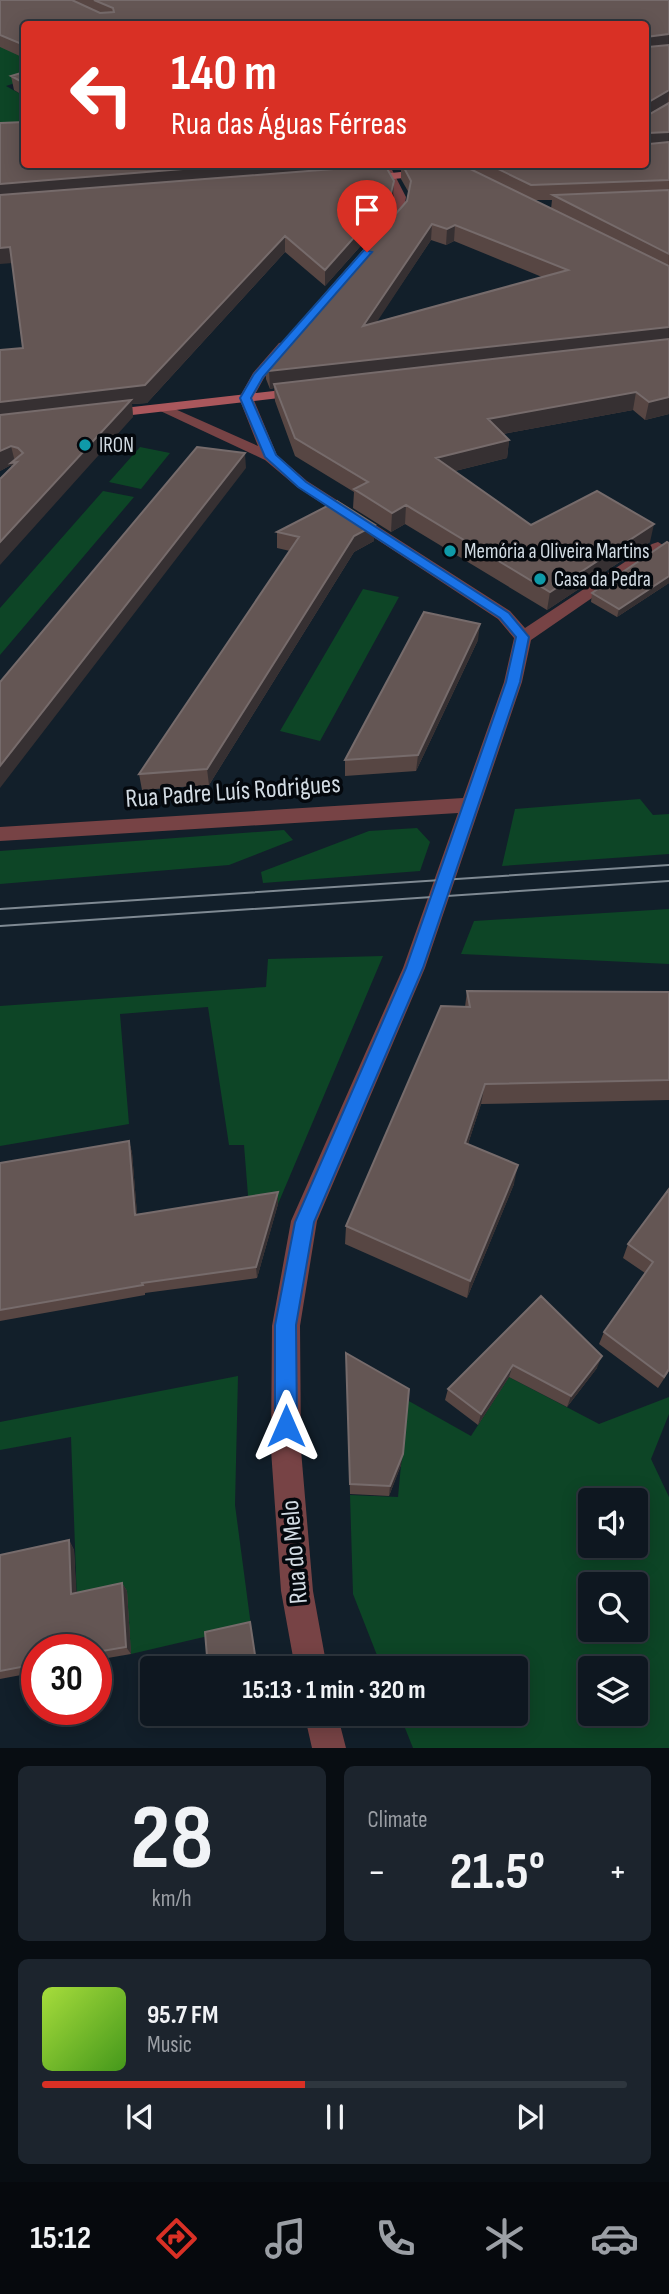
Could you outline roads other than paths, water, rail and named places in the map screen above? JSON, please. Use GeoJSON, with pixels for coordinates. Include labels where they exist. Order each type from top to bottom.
{"type":"FeatureCollection","features":[{"type":"Feature","properties":{"kind":"main road"},"geometry":{"type":"LineString","coordinates":[[349,180],[386,169],[472,168]]}},
{"type":"Feature","properties":{"kind":"main road"},"geometry":{"type":"LineString","coordinates":[[94,415],[314,390]]}},
{"type":"Feature","properties":{"kind":"street"},"geometry":{"type":"LineString","coordinates":[[446,168],[472,180]]}},
{"type":"Feature","properties":{"kind":"street"},"geometry":{"type":"LineString","coordinates":[[376,242],[401,209],[402,196],[386,169]]}},
{"type":"Feature","properties":{"kind":"street"},"geometry":{"type":"LineString","coordinates":[[271,457],[246,398],[258,376],[294,334]]}},
{"type":"Feature","properties":{"kind":"street"},"geometry":{"type":"LineString","coordinates":[[161,408],[271,457],[302,484],[504,615],[523,637],[658,547]]}},
{"type":"Feature","properties":{"kind":"street","name":"Rua do Melo"},"geometry":{"type":"LineString","coordinates":[[309,1656],[297,1591],[286,1450],[286,1325],[304,1222],[414,968],[513,682],[523,637]]}},
{"type":"Feature","properties":{"kind":"street","name":"Rua Padre Luís Rodrigues"},"geometry":{"type":"LineString","coordinates":[[0,834],[469,804]]}},
{"type":"Feature","properties":{"kind":"street"},"geometry":{"type":"LineString","coordinates":[[323,1726],[329,1748]]}},
{"type":"Feature","properties":{"kind":"tram line"},"geometry":{"type":"LineString","coordinates":[[0,909],[669,865]]}},
{"type":"Feature","properties":{"kind":"tram line"},"geometry":{"type":"LineString","coordinates":[[0,926],[669,881]]}},
{"type":"Feature","properties":{"kind":"place","name":"IRON"},"geometry":{"type":"Point","coordinates":[85,445]}},
{"type":"Feature","properties":{"kind":"place","name":"Memória a Oliveira Martins"},"geometry":{"type":"Point","coordinates":[450,551]}},
{"type":"Feature","properties":{"kind":"place","name":"Casa da Pedra"},"geometry":{"type":"Point","coordinates":[540,579]}}]}
